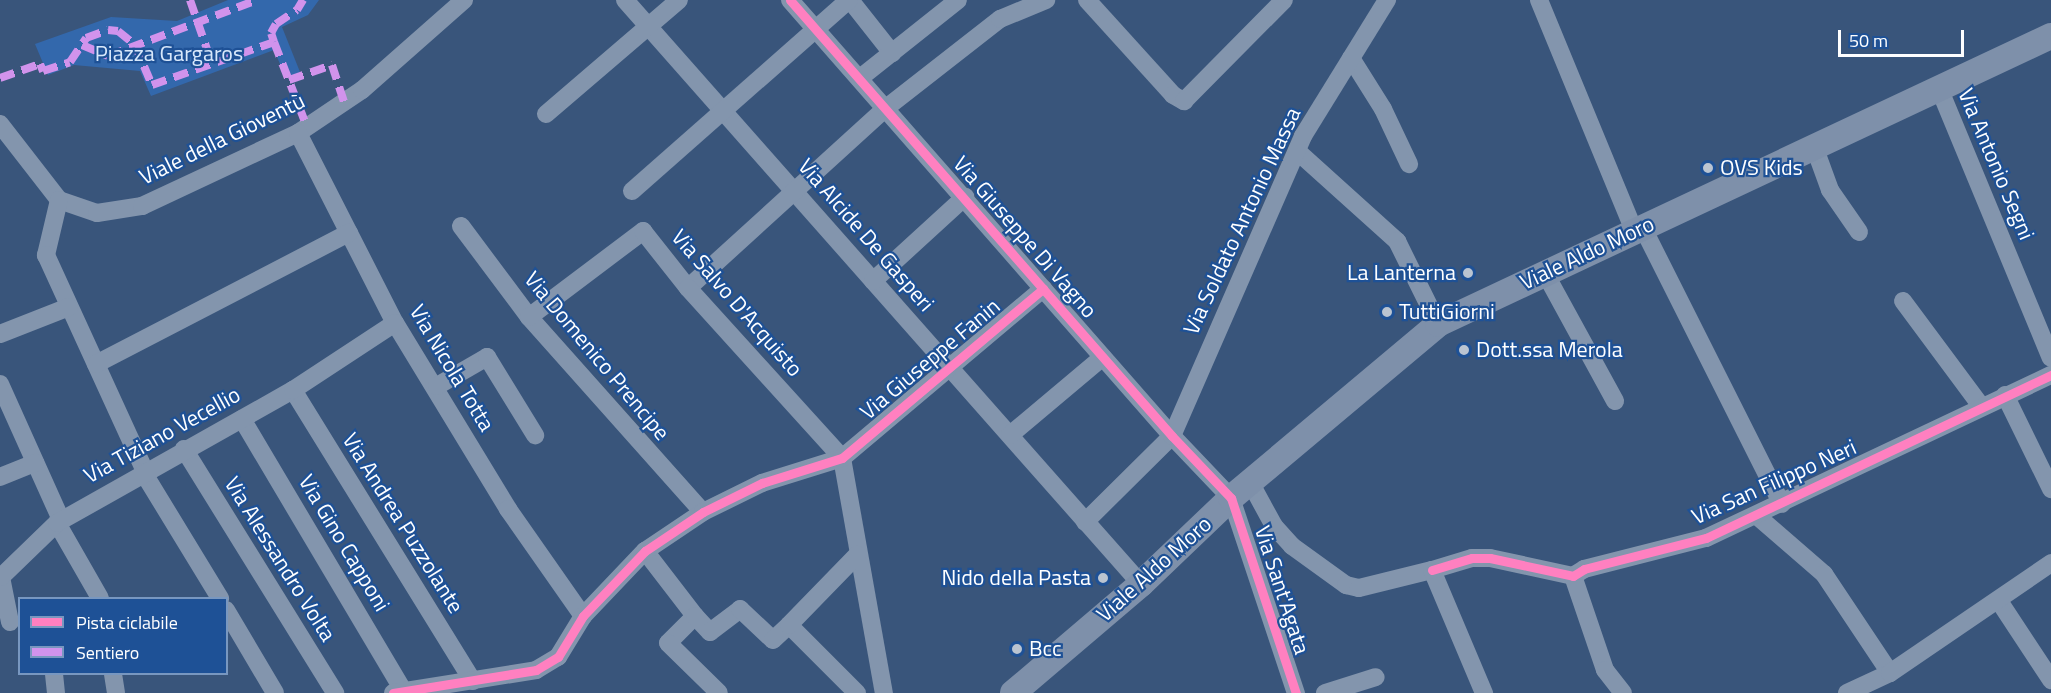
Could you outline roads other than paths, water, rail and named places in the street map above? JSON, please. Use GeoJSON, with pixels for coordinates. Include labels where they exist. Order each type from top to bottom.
{"type":"FeatureCollection","features":[{"type":"Feature","properties":{"kind":"main road","name":"Viale Aldo Moro"},"geometry":{"type":"LineString","coordinates":[[1013,693],[1141,584],[1241,490],[1438,324],[1638,228],[2051,36]]}},
{"type":"Feature","properties":{"kind":"street","name":"Viale della Gioventù"},"geometry":{"type":"LineString","coordinates":[[59,200],[97,213],[142,206],[298,133],[362,90],[464,0]]}},
{"type":"Feature","properties":{"kind":"street","name":"Via Alcide De Gasperi"},"geometry":{"type":"LineString","coordinates":[[625,0],[651,26],[948,368],[1141,584]]}},
{"type":"Feature","properties":{"kind":"street"},"geometry":{"type":"LineString","coordinates":[[546,114],[679,0]]}},
{"type":"Feature","properties":{"kind":"street","name":"Via Giuseppe Di Vagno"},"geometry":{"type":"LineString","coordinates":[[790,0],[965,197],[1172,436],[1241,490]]}},
{"type":"Feature","properties":{"kind":"street"},"geometry":{"type":"LineString","coordinates":[[632,191],[849,0],[892,53]]}},
{"type":"Feature","properties":{"kind":"street"},"geometry":{"type":"LineString","coordinates":[[860,78],[957,0]]}},
{"type":"Feature","properties":{"kind":"street"},"geometry":{"type":"LineString","coordinates":[[688,288],[886,108],[1000,19],[1046,0]]}},
{"type":"Feature","properties":{"kind":"street"},"geometry":{"type":"LineString","coordinates":[[1086,0],[1173,95],[1184,101],[1284,0]]}},
{"type":"Feature","properties":{"kind":"street","name":"Via Soldato Antonio Massa"},"geometry":{"type":"LineString","coordinates":[[1172,436],[1297,151],[1385,0]]}},
{"type":"Feature","properties":{"kind":"street"},"geometry":{"type":"LineString","coordinates":[[1539,0],[1638,228],[1782,504]]}},
{"type":"Feature","properties":{"kind":"street"},"geometry":{"type":"LineString","coordinates":[[1351,57],[1383,109],[1409,164]]}},
{"type":"Feature","properties":{"kind":"street","name":"Via Antonio Segni"},"geometry":{"type":"LineString","coordinates":[[1939,88],[2051,358]]}},
{"type":"Feature","properties":{"kind":"street"},"geometry":{"type":"LineString","coordinates":[[0,124],[59,200],[46,255],[144,472],[219,597]]}},
{"type":"Feature","properties":{"kind":"street","name":"Via Nicola Totta"},"geometry":{"type":"LineString","coordinates":[[298,133],[395,323],[437,386],[508,509],[583,616]]}},
{"type":"Feature","properties":{"kind":"street"},"geometry":{"type":"LineString","coordinates":[[1814,146],[1830,190],[1859,232]]}},
{"type":"Feature","properties":{"kind":"street"},"geometry":{"type":"LineString","coordinates":[[1297,151],[1397,241],[1438,324]]}},
{"type":"Feature","properties":{"kind":"street"},"geometry":{"type":"LineString","coordinates":[[873,281],[965,197]]}},
{"type":"Feature","properties":{"kind":"street","name":"Via Domenico Prencipe"},"geometry":{"type":"LineString","coordinates":[[461,226],[529,317],[703,513]]}},
{"type":"Feature","properties":{"kind":"street","name":"Via Salvo D'Acquisto"},"geometry":{"type":"LineString","coordinates":[[529,317],[643,231],[688,288],[842,458]]}},
{"type":"Feature","properties":{"kind":"street"},"geometry":{"type":"LineString","coordinates":[[96,364],[349,233]]}},
{"type":"Feature","properties":{"kind":"street"},"geometry":{"type":"LineString","coordinates":[[1545,273],[1615,401]]}},
{"type":"Feature","properties":{"kind":"street","name":"Via Giuseppe Fanin"},"geometry":{"type":"LineString","coordinates":[[842,458],[1043,289]]}},
{"type":"Feature","properties":{"kind":"street"},"geometry":{"type":"LineString","coordinates":[[1903,301],[1981,406]]}},
{"type":"Feature","properties":{"kind":"street"},"geometry":{"type":"LineString","coordinates":[[0,334],[69,307]]}},
{"type":"Feature","properties":{"kind":"street","name":"Via Tiziano Vecellio"},"geometry":{"type":"LineString","coordinates":[[10,622],[1,577],[59,522],[184,449],[292,390],[395,323]]}},
{"type":"Feature","properties":{"kind":"street"},"geometry":{"type":"LineString","coordinates":[[437,386],[487,357],[535,435]]}},
{"type":"Feature","properties":{"kind":"street"},"geometry":{"type":"LineString","coordinates":[[1010,435],[1103,357]]}},
{"type":"Feature","properties":{"kind":"street","name":"Via San Filippo Neri"},"geometry":{"type":"LineString","coordinates":[[1573,576],[1584,569],[1706,538],[1757,516],[1981,406],[2051,375]]}},
{"type":"Feature","properties":{"kind":"street"},"geometry":{"type":"LineString","coordinates":[[0,384],[59,522],[98,597]]}},
{"type":"Feature","properties":{"kind":"street","name":"Via Andrea Puzzolante"},"geometry":{"type":"LineString","coordinates":[[292,390],[473,681]]}},
{"type":"Feature","properties":{"kind":"street"},"geometry":{"type":"LineString","coordinates":[[2005,395],[2051,489]]}},
{"type":"Feature","properties":{"kind":"street","name":"Via Gino Capponi"},"geometry":{"type":"LineString","coordinates":[[242,419],[398,692]]}},
{"type":"Feature","properties":{"kind":"street"},"geometry":{"type":"LineString","coordinates":[[1085,522],[1172,436]]}},
{"type":"Feature","properties":{"kind":"street","name":"Via Alessandro Volta"},"geometry":{"type":"LineString","coordinates":[[184,449],[335,693]]}},
{"type":"Feature","properties":{"kind":"street"},"geometry":{"type":"LineString","coordinates":[[398,692],[536,670],[558,657],[583,616],[645,551],[703,513],[762,483],[842,458],[857,555],[884,693]]}},
{"type":"Feature","properties":{"kind":"street"},"geometry":{"type":"LineString","coordinates":[[0,477],[35,463]]}},
{"type":"Feature","properties":{"kind":"street"},"geometry":{"type":"LineString","coordinates":[[1241,490],[1292,546],[1346,585],[1359,588],[1472,558],[1490,558],[1573,576],[1605,670],[1623,693]]}},
{"type":"Feature","properties":{"kind":"street","name":"Via Sant'Agata"},"geometry":{"type":"LineString","coordinates":[[1241,490],[1296,693]]}},
{"type":"Feature","properties":{"kind":"street"},"geometry":{"type":"LineString","coordinates":[[1757,516],[1824,574],[1890,673]]}},
{"type":"Feature","properties":{"kind":"street"},"geometry":{"type":"LineString","coordinates":[[645,551],[710,632],[740,609],[773,640],[857,555]]}},
{"type":"Feature","properties":{"kind":"street"},"geometry":{"type":"LineString","coordinates":[[1847,693],[1890,673],[1999,601],[2051,563]]}},
{"type":"Feature","properties":{"kind":"street"},"geometry":{"type":"LineString","coordinates":[[1432,570],[1484,693]]}},
{"type":"Feature","properties":{"kind":"street"},"geometry":{"type":"LineString","coordinates":[[1999,601],[2051,680]]}},
{"type":"Feature","properties":{"kind":"street"},"geometry":{"type":"LineString","coordinates":[[228,613],[275,693]]}},
{"type":"Feature","properties":{"kind":"street"},"geometry":{"type":"LineString","coordinates":[[695,616],[668,644],[719,693]]}},
{"type":"Feature","properties":{"kind":"street"},"geometry":{"type":"LineString","coordinates":[[789,624],[856,693]]}},
{"type":"Feature","properties":{"kind":"street"},"geometry":{"type":"LineString","coordinates":[[54,675],[56,693]]}},
{"type":"Feature","properties":{"kind":"street"},"geometry":{"type":"LineString","coordinates":[[113,675],[116,693]]}},
{"type":"Feature","properties":{"kind":"street"},"geometry":{"type":"LineString","coordinates":[[1325,693],[1376,677]]}},
{"type":"Feature","properties":{"kind":"place","name":"OVS Kids"},"geometry":{"type":"Point","coordinates":[1708,168]}},
{"type":"Feature","properties":{"kind":"place","name":"La Lanterna"},"geometry":{"type":"Point","coordinates":[1468,273]}},
{"type":"Feature","properties":{"kind":"place","name":"TuttiGiorni"},"geometry":{"type":"Point","coordinates":[1387,312]}},
{"type":"Feature","properties":{"kind":"place","name":"Dott.ssa Merola"},"geometry":{"type":"Point","coordinates":[1464,350]}},
{"type":"Feature","properties":{"kind":"place","name":"Nido della Pasta"},"geometry":{"type":"Point","coordinates":[1103,578]}},
{"type":"Feature","properties":{"kind":"place","name":"Bcc"},"geometry":{"type":"Point","coordinates":[1017,649]}},
{"type":"Feature","properties":{"kind":"park label","name":"Piazza Gargaros"},"geometry":{"type":"Point","coordinates":[169,54]}}]}
